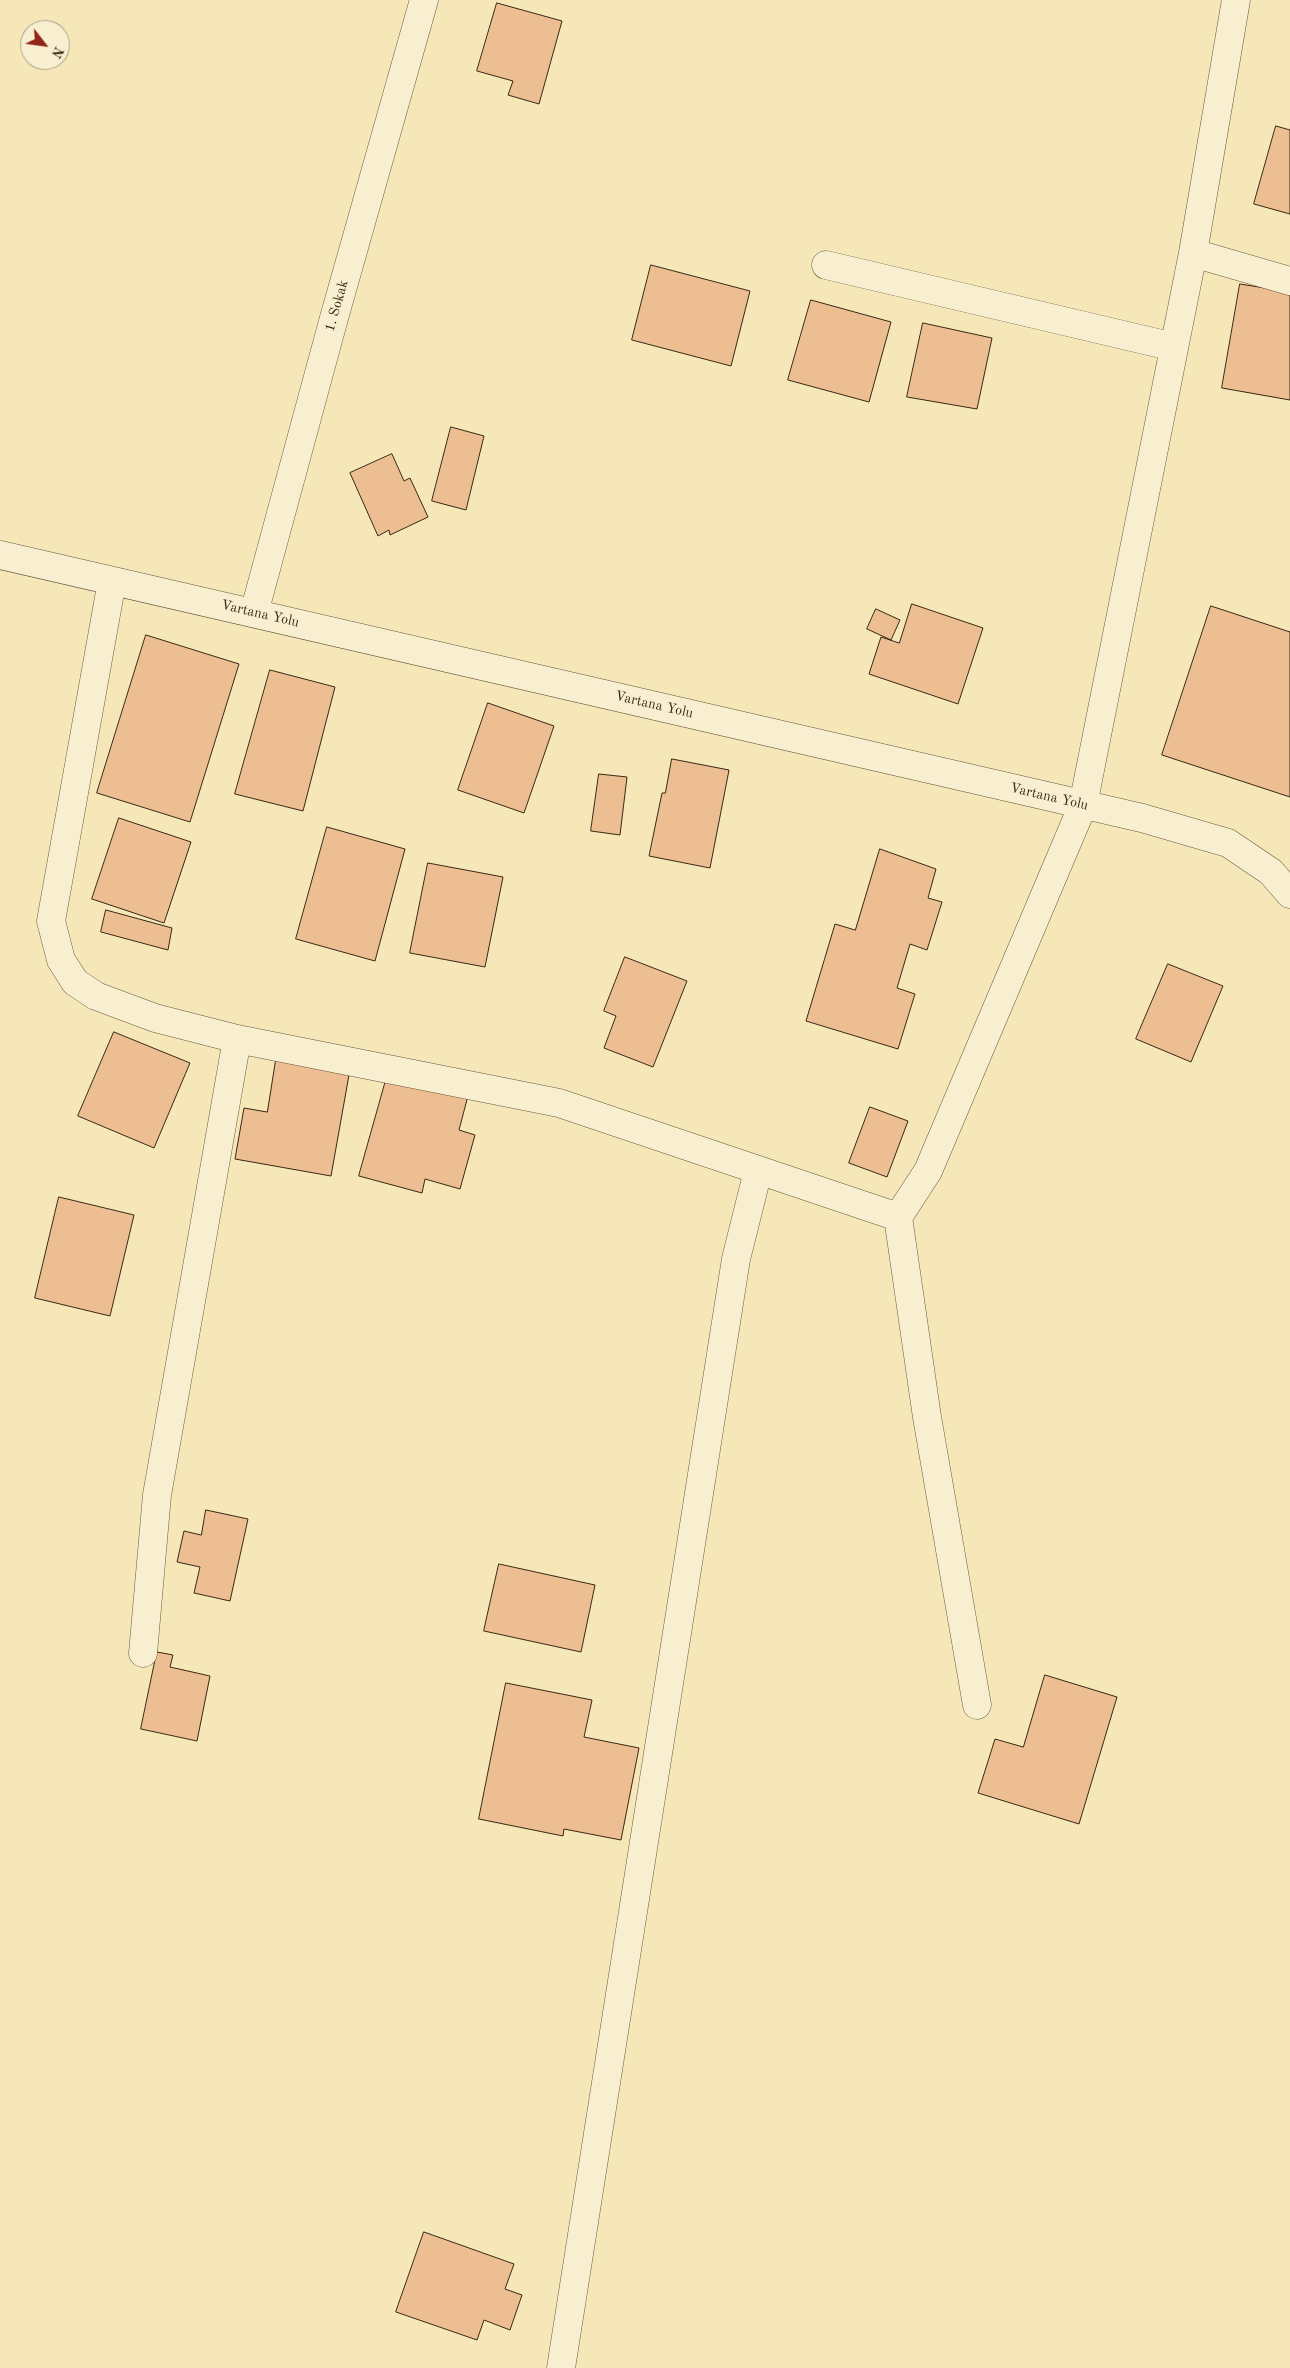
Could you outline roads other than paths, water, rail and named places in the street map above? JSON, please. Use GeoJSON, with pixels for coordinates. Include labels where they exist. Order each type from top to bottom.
{"type":"FeatureCollection","features":[{"type":"Feature","properties":{"kind":"street","name":"1. Sokak"},"geometry":{"type":"LineString","coordinates":[[254,613],[334,318],[424,0]]}},
{"type":"Feature","properties":{"kind":"street"},"geometry":{"type":"LineString","coordinates":[[976,1706],[927,1417],[898,1217],[928,1171],[1083,805],[1193,253],[1236,0]]}},
{"type":"Feature","properties":{"kind":"street"},"geometry":{"type":"LineString","coordinates":[[1193,253],[1290,281]]}},
{"type":"Feature","properties":{"kind":"street"},"geometry":{"type":"LineString","coordinates":[[826,265],[1174,347]]}},
{"type":"Feature","properties":{"kind":"street","name":"Vartana Yolu"},"geometry":{"type":"LineString","coordinates":[[0,555],[1142,818],[1228,844],[1271,872],[1290,894]]}},
{"type":"Feature","properties":{"kind":"street"},"geometry":{"type":"LineString","coordinates":[[112,581],[51,921],[61,960],[75,982],[96,996],[155,1018],[237,1039],[558,1103],[898,1217]]}},
{"type":"Feature","properties":{"kind":"street"},"geometry":{"type":"LineString","coordinates":[[143,1653],[157,1495],[237,1039]]}},
{"type":"Feature","properties":{"kind":"street"},"geometry":{"type":"LineString","coordinates":[[561,2368],[736,1259],[758,1171]]}}]}
